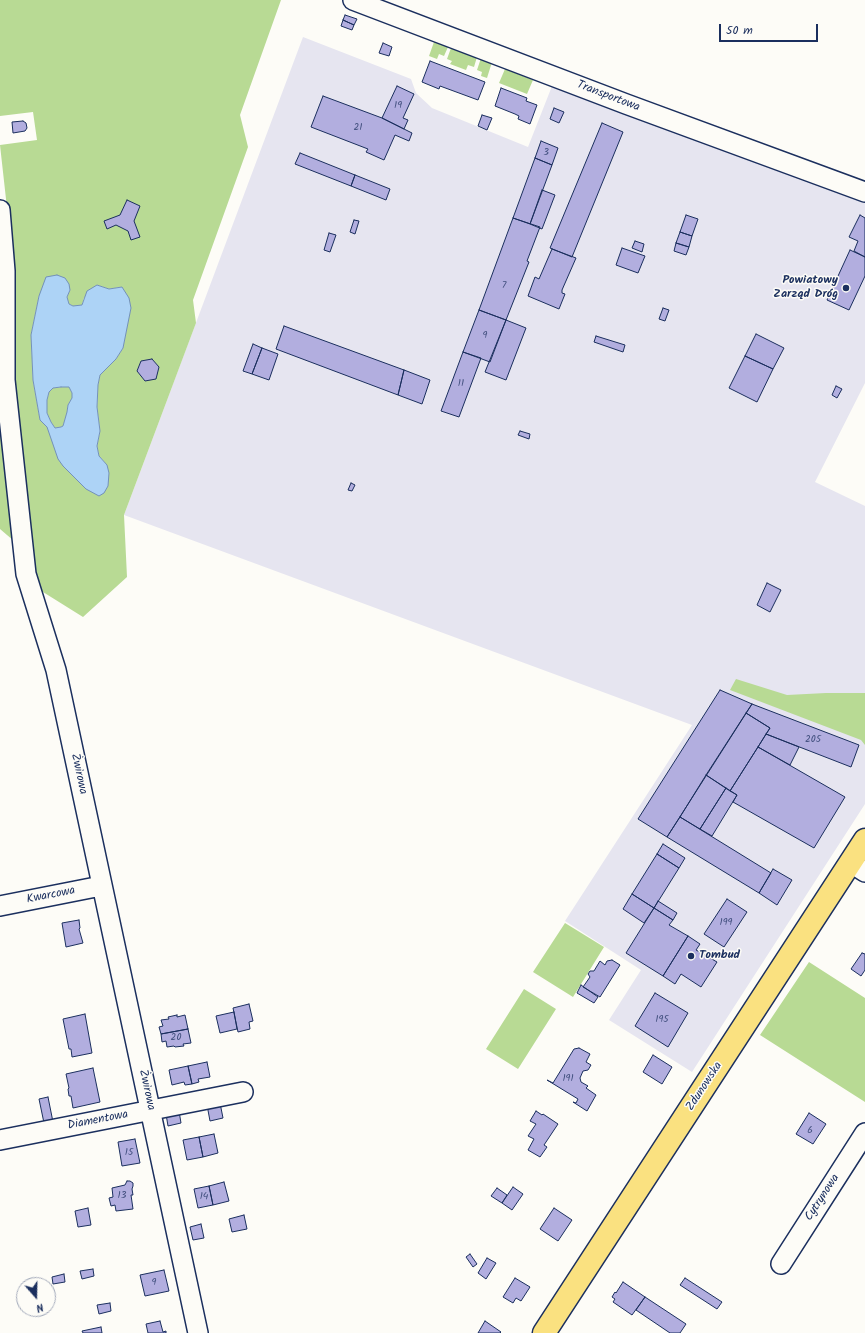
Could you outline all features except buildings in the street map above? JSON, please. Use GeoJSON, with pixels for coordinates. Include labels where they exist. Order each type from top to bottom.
{"type":"FeatureCollection","features":[{"type":"Feature","properties":{"kind":"main road","name":"Zdunowska"},"geometry":{"type":"LineString","coordinates":[[544,1333],[858,867],[865,840]]}},
{"type":"Feature","properties":{"kind":"street","name":"Transportowa"},"geometry":{"type":"LineString","coordinates":[[353,0],[626,104],[865,192]]}},
{"type":"Feature","properties":{"kind":"street","name":"Żwirowa"},"geometry":{"type":"LineString","coordinates":[[0,210],[5,272],[5,380],[26,574],[56,670],[101,886],[151,1110],[198,1333]]}},
{"type":"Feature","properties":{"kind":"street","name":"Kwarcowa"},"geometry":{"type":"LineString","coordinates":[[0,906],[101,886]]}},
{"type":"Feature","properties":{"kind":"street","name":"Diamentowa"},"geometry":{"type":"LineString","coordinates":[[0,1140],[243,1092]]}},
{"type":"Feature","properties":{"kind":"street","name":"Cytrynowa"},"geometry":{"type":"LineString","coordinates":[[780,1264],[865,1133]]}},
{"type":"Feature","properties":{"kind":"shaded area"},"geometry":{"type":"Polygon","coordinates":[[[303,37],[411,79],[416,93],[432,108],[528,147],[554,81],[865,198],[865,383],[815,482],[865,506],[865,804],[692,1072],[609,1020],[641,970],[565,921],[692,725],[124,515],[303,37]]]}},
{"type":"Feature","properties":{"kind":"green space"},"geometry":{"type":"Polygon","coordinates":[[[0,0],[281,0],[240,115],[248,147],[193,300],[196,323],[124,515],[127,577],[83,617],[35,587],[13,410],[14,271],[0,145],[37,140],[33,112],[0,116],[0,0]],[[97,285],[84,298],[82,305],[78,306],[69,304],[67,297],[70,290],[39,296],[31,335],[33,380],[40,420],[107,465],[99,456],[97,446],[100,431],[97,407],[98,385],[100,375],[116,359],[123,348],[122,287],[109,289],[97,285]],[[152,359],[141,361],[137,371],[145,381],[156,378],[159,367],[152,359]]]}},
{"type":"Feature","properties":{"kind":"green space"},"geometry":{"type":"Polygon","coordinates":[[[434,42],[448,47],[444,56],[439,54],[437,59],[429,56],[434,42]]]}},
{"type":"Feature","properties":{"kind":"green space"},"geometry":{"type":"Polygon","coordinates":[[[451,48],[477,57],[474,67],[468,65],[466,70],[450,64],[452,61],[447,59],[451,48]]]}},
{"type":"Feature","properties":{"kind":"green space"},"geometry":{"type":"Polygon","coordinates":[[[481,58],[492,62],[487,78],[481,76],[482,72],[477,70],[481,58]]]}},
{"type":"Feature","properties":{"kind":"green space"},"geometry":{"type":"Polygon","coordinates":[[[505,69],[533,80],[527,94],[499,83],[505,69]]]}},
{"type":"Feature","properties":{"kind":"green space"},"geometry":{"type":"Polygon","coordinates":[[[0,268],[14,541],[0,529],[0,268]]]}},
{"type":"Feature","properties":{"kind":"green space"},"geometry":{"type":"Polygon","coordinates":[[[69,387],[72,393],[72,398],[68,405],[63,426],[55,428],[47,413],[47,400],[49,392],[53,388],[69,387]]]}},
{"type":"Feature","properties":{"kind":"green space"},"geometry":{"type":"Polygon","coordinates":[[[736,679],[787,695],[865,693],[865,745],[861,740],[730,690],[736,679]]]}},
{"type":"Feature","properties":{"kind":"green space"},"geometry":{"type":"Polygon","coordinates":[[[565,923],[604,947],[573,997],[533,972],[565,923]]]}},
{"type":"Feature","properties":{"kind":"green space"},"geometry":{"type":"Polygon","coordinates":[[[809,962],[865,998],[865,1102],[760,1035],[809,962]]]}},
{"type":"Feature","properties":{"kind":"green space"},"geometry":{"type":"Polygon","coordinates":[[[524,989],[556,1009],[518,1069],[486,1049],[524,989]]]}},
{"type":"Feature","properties":{"kind":"water"},"geometry":{"type":"Polygon","coordinates":[[[57,275],[65,278],[69,284],[70,290],[67,297],[69,304],[73,306],[82,305],[87,291],[97,285],[109,289],[122,287],[129,298],[131,308],[123,348],[116,359],[100,375],[98,385],[97,407],[100,431],[97,446],[99,456],[107,465],[109,473],[108,486],[104,493],[99,496],[86,489],[63,466],[58,459],[47,427],[40,420],[33,380],[31,335],[39,296],[46,277],[57,275]],[[69,387],[53,388],[49,392],[47,400],[47,413],[55,428],[63,426],[68,405],[72,398],[72,393],[69,387]]]}},
{"type":"Feature","properties":{"kind":"place","name":"Powiatowy Zarząd Dróg"},"geometry":{"type":"Point","coordinates":[846,288]}},
{"type":"Feature","properties":{"kind":"place","name":"Tombud"},"geometry":{"type":"Point","coordinates":[691,956]}}]}
